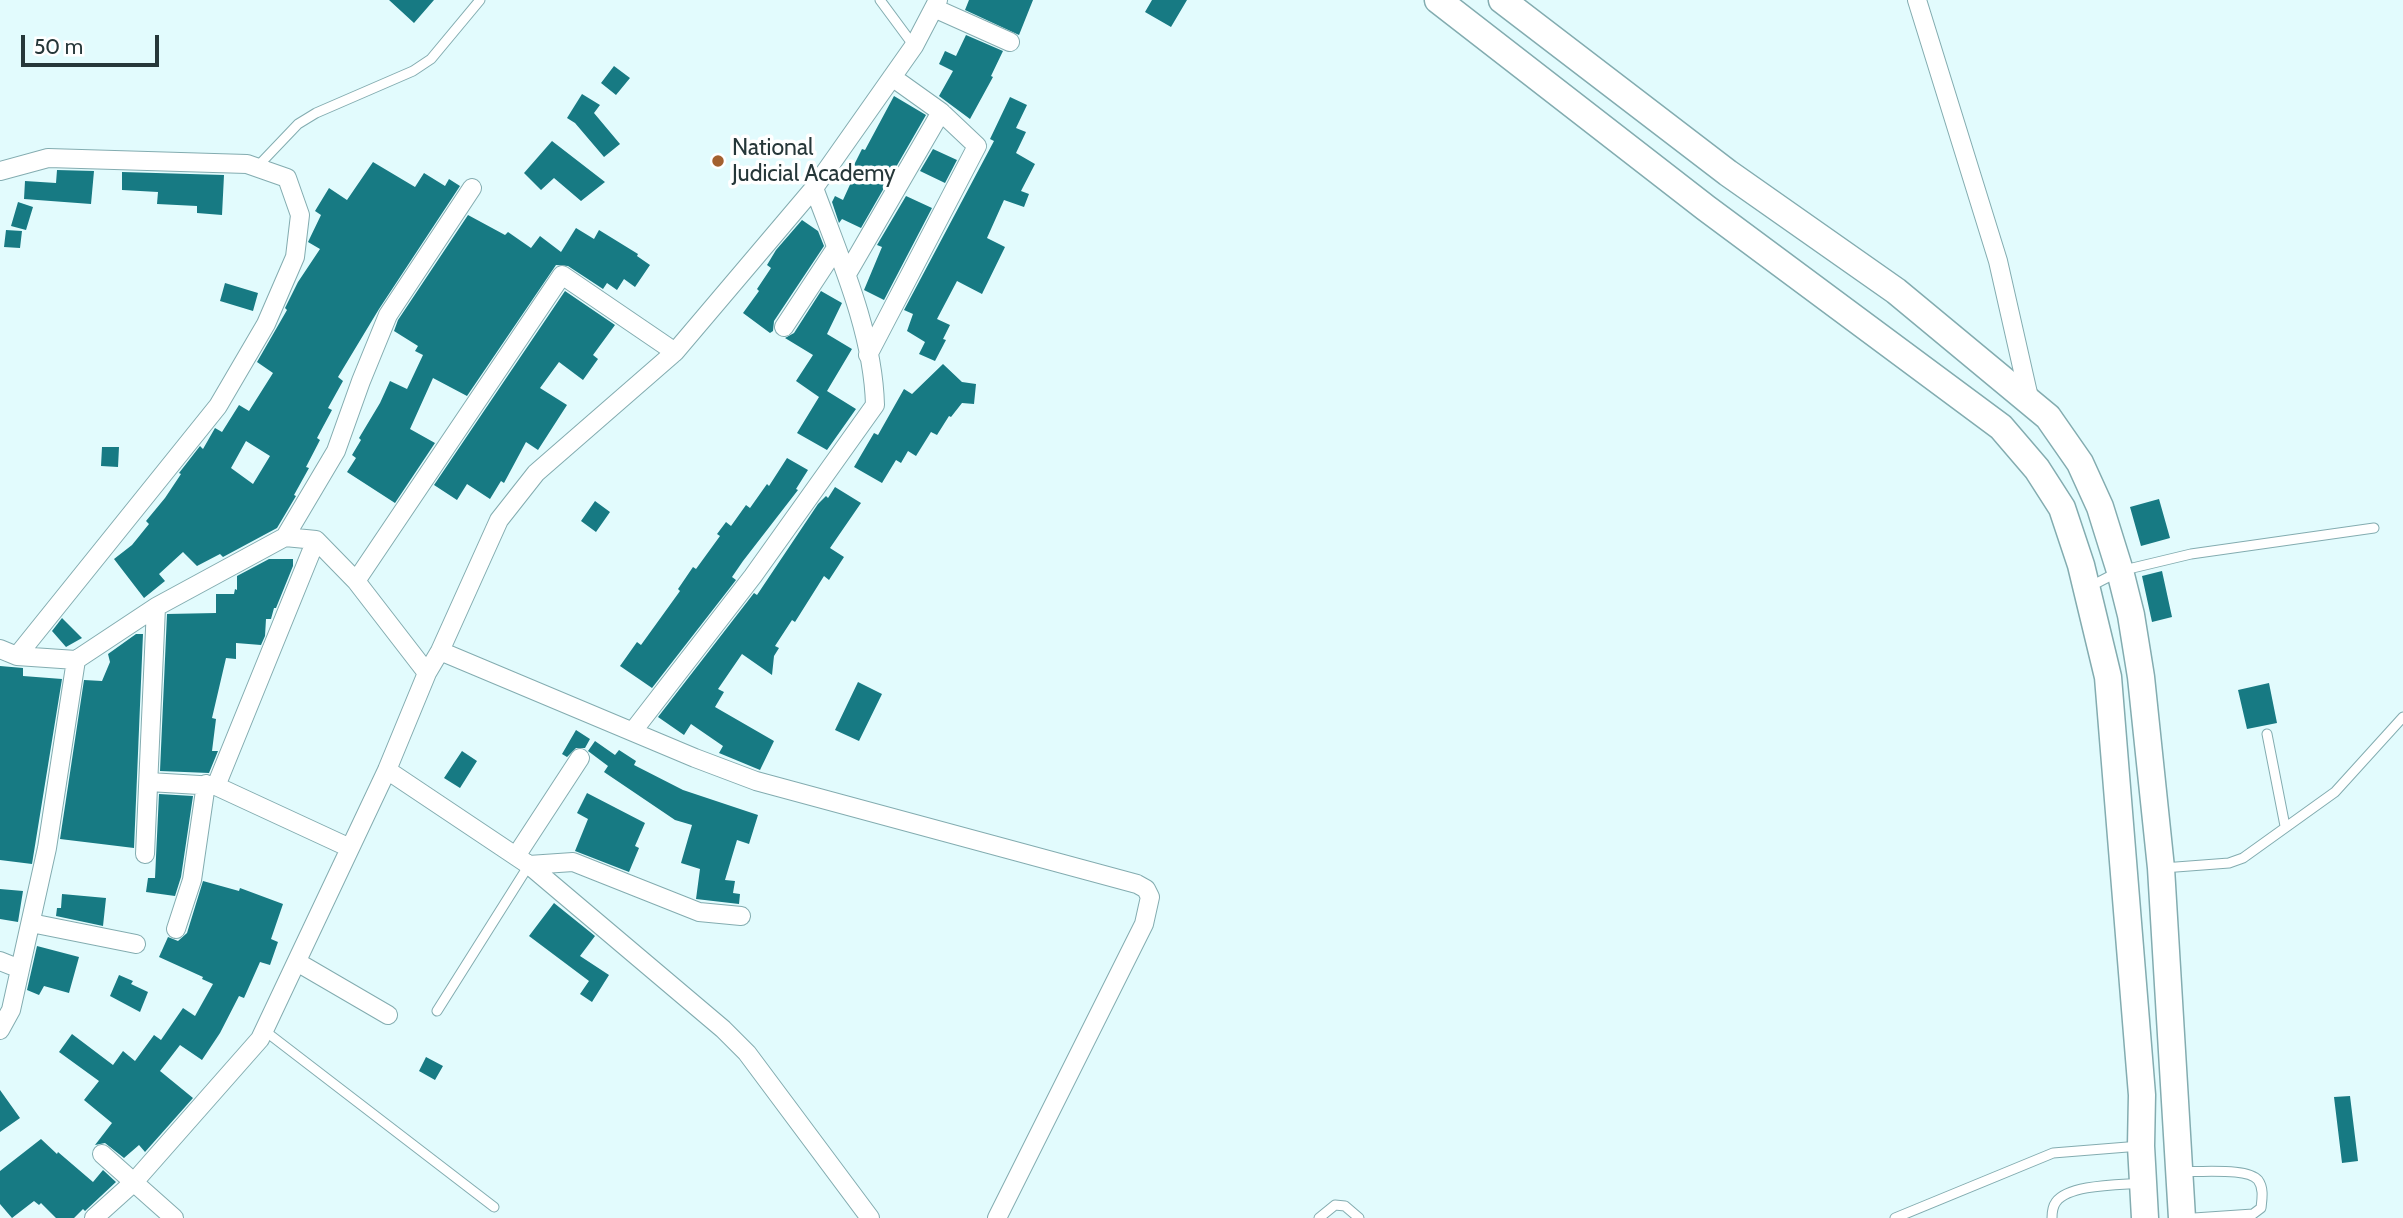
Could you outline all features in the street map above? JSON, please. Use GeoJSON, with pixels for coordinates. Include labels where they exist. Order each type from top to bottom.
{"type":"FeatureCollection","features":[{"type":"Feature","properties":{"kind":"main road"},"geometry":{"type":"LineString","coordinates":[[1502,0],[1728,173],[1896,291],[2048,416],[2080,463],[2100,507],[2120,571],[2131,615],[2141,677],[2161,868],[2182,1218]]}},
{"type":"Feature","properties":{"kind":"main road"},"geometry":{"type":"LineString","coordinates":[[1440,2],[1706,208],[2001,427],[2037,469],[2062,508],[2087,588],[2108,677],[2142,1095],[2141,1146],[2145,1218]]}},
{"type":"Feature","properties":{"kind":"street"},"geometry":{"type":"LineString","coordinates":[[1917,0],[1998,261],[2030,402]]}},
{"type":"Feature","properties":{"kind":"street"},"geometry":{"type":"LineString","coordinates":[[94,1218],[134,1182],[260,1040],[387,771],[427,673],[440,651],[499,520],[536,473],[675,352],[814,188],[914,46],[936,4],[1010,41]]}},
{"type":"Feature","properties":{"kind":"street"},"geometry":{"type":"LineString","coordinates":[[868,355],[977,146],[941,112],[892,77]]}},
{"type":"Feature","properties":{"kind":"street"},"geometry":{"type":"LineString","coordinates":[[847,274],[941,112]]}},
{"type":"Feature","properties":{"kind":"street"},"geometry":{"type":"LineString","coordinates":[[0,171],[48,158],[247,164],[287,178],[300,215],[295,257],[266,324],[218,406],[8,653]]}},
{"type":"Feature","properties":{"kind":"street"},"geometry":{"type":"LineString","coordinates":[[8,653],[76,660],[156,607],[285,537],[336,451],[388,315],[472,188]]}},
{"type":"Feature","properties":{"kind":"street"},"geometry":{"type":"LineString","coordinates":[[633,732],[753,576],[875,405],[874,379],[847,274],[814,188]]}},
{"type":"Feature","properties":{"kind":"street"},"geometry":{"type":"LineString","coordinates":[[784,327],[836,247]]}},
{"type":"Feature","properties":{"kind":"street"},"geometry":{"type":"LineString","coordinates":[[356,581],[562,275],[675,352]]}},
{"type":"Feature","properties":{"kind":"street"},"geometry":{"type":"LineString","coordinates":[[285,537],[316,540],[356,581],[427,673]]}},
{"type":"Feature","properties":{"kind":"street"},"geometry":{"type":"LineString","coordinates":[[176,929],[192,880],[211,785],[316,540]]}},
{"type":"Feature","properties":{"kind":"street"},"geometry":{"type":"LineString","coordinates":[[145,854],[156,607]]}},
{"type":"Feature","properties":{"kind":"street"},"geometry":{"type":"LineString","coordinates":[[440,651],[695,758],[756,780],[1146,889],[1150,897],[1144,924],[997,1218]]}},
{"type":"Feature","properties":{"kind":"street"},"geometry":{"type":"LineString","coordinates":[[0,1030],[11,1010],[47,848],[76,660]]}},
{"type":"Feature","properties":{"kind":"street"},"geometry":{"type":"LineString","coordinates":[[523,860],[580,758]]}},
{"type":"Feature","properties":{"kind":"street"},"geometry":{"type":"LineString","coordinates":[[387,771],[523,860],[704,1012],[747,1053],[870,1218]]}},
{"type":"Feature","properties":{"kind":"street"},"geometry":{"type":"LineString","coordinates":[[149,782],[211,785],[350,848]]}},
{"type":"Feature","properties":{"kind":"street"},"geometry":{"type":"LineString","coordinates":[[523,860],[573,862],[699,912],[741,916]]}},
{"type":"Feature","properties":{"kind":"street"},"geometry":{"type":"LineString","coordinates":[[31,923],[136,944]]}},
{"type":"Feature","properties":{"kind":"street"},"geometry":{"type":"LineString","coordinates":[[0,961],[20,970]]}},
{"type":"Feature","properties":{"kind":"street"},"geometry":{"type":"LineString","coordinates":[[297,962],[388,1015]]}},
{"type":"Feature","properties":{"kind":"street"},"geometry":{"type":"LineString","coordinates":[[102,1154],[174,1218]]}},
{"type":"Feature","properties":{"kind":"lane"},"geometry":{"type":"LineString","coordinates":[[257,167],[298,124],[316,113],[413,71],[431,59],[480,0]]}},
{"type":"Feature","properties":{"kind":"lane"},"geometry":{"type":"LineString","coordinates":[[880,0],[914,46]]}},
{"type":"Feature","properties":{"kind":"lane"},"geometry":{"type":"LineString","coordinates":[[2087,588],[2120,571],[2191,554],[2374,528]]}},
{"type":"Feature","properties":{"kind":"lane"},"geometry":{"type":"LineString","coordinates":[[2161,868],[2229,863],[2243,858],[2335,792],[2403,717]]}},
{"type":"Feature","properties":{"kind":"lane"},"geometry":{"type":"LineString","coordinates":[[2267,734],[2286,826]]}},
{"type":"Feature","properties":{"kind":"lane"},"geometry":{"type":"LineString","coordinates":[[437,1011],[523,860]]}},
{"type":"Feature","properties":{"kind":"lane"},"geometry":{"type":"LineString","coordinates":[[265,1031],[494,1207]]}},
{"type":"Feature","properties":{"kind":"lane"},"geometry":{"type":"LineString","coordinates":[[1895,1218],[2053,1153],[2141,1146]]}},
{"type":"Feature","properties":{"kind":"lane"},"geometry":{"type":"LineString","coordinates":[[2179,1170],[2246,1173],[2257,1178],[2261,1187],[2261,1208],[2253,1214],[2194,1218]]}},
{"type":"Feature","properties":{"kind":"lane"},"geometry":{"type":"LineString","coordinates":[[2052,1218],[2055,1203],[2064,1195],[2084,1189],[2142,1183]]}},
{"type":"Feature","properties":{"kind":"lane"},"geometry":{"type":"LineString","coordinates":[[1319,1218],[1335,1205],[1345,1206],[1359,1218]]}},
{"type":"Feature","properties":{"kind":"building"},"geometry":{"type":"Polygon","coordinates":[[[389,0],[434,0],[414,23],[389,0]]]}},
{"type":"Feature","properties":{"kind":"building"},"geometry":{"type":"Polygon","coordinates":[[[969,0],[1033,0],[1019,35],[965,10],[969,0]]]}},
{"type":"Feature","properties":{"kind":"building"},"geometry":{"type":"Polygon","coordinates":[[[1152,0],[1187,0],[1171,27],[1145,12],[1152,0]]]}},
{"type":"Feature","properties":{"kind":"building"},"geometry":{"type":"Polygon","coordinates":[[[966,35],[1003,51],[991,76],[993,77],[970,119],[939,96],[953,71],[939,64],[945,51],[956,56],[966,35]]]}},
{"type":"Feature","properties":{"kind":"building"},"geometry":{"type":"Polygon","coordinates":[[[614,66],[630,78],[616,95],[601,83],[614,66]]]}},
{"type":"Feature","properties":{"kind":"building"},"geometry":{"type":"Polygon","coordinates":[[[582,94],[600,105],[594,113],[620,144],[604,157],[575,123],[567,118],[582,94]]]}},
{"type":"Feature","properties":{"kind":"building"},"geometry":{"type":"Polygon","coordinates":[[[894,96],[926,115],[861,228],[842,219],[839,223],[832,202],[835,196],[843,200],[858,167],[854,165],[894,96]]]}},
{"type":"Feature","properties":{"kind":"building"},"geometry":{"type":"Polygon","coordinates":[[[1010,97],[1027,105],[1016,128],[1026,132],[1016,153],[1035,164],[1021,191],[1029,194],[1024,207],[1004,200],[987,238],[1005,247],[982,294],[957,281],[937,319],[950,325],[935,361],[919,354],[925,342],[907,331],[913,314],[904,310],[994,141],[990,139],[1010,97]]]}},
{"type":"Feature","properties":{"kind":"building"},"geometry":{"type":"Polygon","coordinates":[[[552,141],[605,182],[581,201],[554,178],[541,190],[524,173],[552,141]]]}},
{"type":"Feature","properties":{"kind":"building"},"geometry":{"type":"Polygon","coordinates":[[[933,149],[957,160],[945,183],[920,171],[933,149]]]}},
{"type":"Feature","properties":{"kind":"building"},"geometry":{"type":"Polygon","coordinates":[[[373,162],[415,187],[424,173],[445,186],[449,179],[460,186],[338,377],[343,381],[328,408],[332,410],[317,438],[320,440],[306,467],[309,468],[277,528],[223,557],[220,554],[197,566],[183,552],[159,574],[165,581],[144,598],[114,559],[132,545],[149,524],[146,521],[165,498],[181,474],[179,473],[200,446],[203,449],[215,428],[222,432],[239,405],[249,411],[273,373],[257,362],[287,310],[285,308],[298,282],[320,249],[308,242],[321,215],[315,211],[329,188],[347,200],[373,162]],[[246,441],[231,468],[253,484],[270,456],[246,441]]]}},
{"type":"Feature","properties":{"kind":"building"},"geometry":{"type":"Polygon","coordinates":[[[57,170],[94,171],[91,204],[24,199],[25,181],[56,183],[57,170]]]}},
{"type":"Feature","properties":{"kind":"building"},"geometry":{"type":"Polygon","coordinates":[[[122,172],[224,175],[222,215],[197,213],[197,206],[157,204],[158,192],[122,190],[122,172]]]}},
{"type":"Feature","properties":{"kind":"building"},"geometry":{"type":"Polygon","coordinates":[[[906,196],[932,208],[884,300],[864,290],[882,247],[877,245],[906,196]]]}},
{"type":"Feature","properties":{"kind":"building"},"geometry":{"type":"Polygon","coordinates":[[[18,202],[33,207],[26,230],[11,226],[18,202]]]}},
{"type":"Feature","properties":{"kind":"building"},"geometry":{"type":"Polygon","coordinates":[[[468,215],[505,235],[508,232],[531,248],[540,236],[561,252],[576,228],[594,239],[599,230],[638,254],[637,256],[650,265],[635,287],[624,279],[617,290],[607,283],[603,289],[568,266],[556,265],[467,396],[433,378],[410,429],[435,443],[395,503],[347,472],[356,458],[352,455],[361,440],[359,438],[390,381],[407,389],[423,355],[415,351],[418,346],[394,331],[398,320],[468,215]]]}},
{"type":"Feature","properties":{"kind":"building"},"geometry":{"type":"Polygon","coordinates":[[[802,220],[818,231],[824,246],[774,321],[773,331],[770,333],[743,313],[759,291],[757,289],[771,268],[767,265],[776,250],[802,220]]]}},
{"type":"Feature","properties":{"kind":"building"},"geometry":{"type":"Polygon","coordinates":[[[6,230],[22,231],[20,248],[4,247],[6,230]]]}},
{"type":"Feature","properties":{"kind":"building"},"geometry":{"type":"Polygon","coordinates":[[[225,283],[258,293],[253,311],[220,301],[225,283]]]}},
{"type":"Feature","properties":{"kind":"building"},"geometry":{"type":"Polygon","coordinates":[[[565,291],[615,325],[593,355],[598,359],[583,380],[559,362],[540,388],[567,405],[538,450],[526,442],[504,483],[501,481],[490,499],[467,484],[457,500],[434,485],[565,291]]]}},
{"type":"Feature","properties":{"kind":"building"},"geometry":{"type":"Polygon","coordinates":[[[821,291],[842,303],[827,334],[852,349],[827,391],[856,409],[827,450],[797,433],[819,397],[796,381],[813,355],[785,338],[794,333],[821,291]]]}},
{"type":"Feature","properties":{"kind":"building"},"geometry":{"type":"Polygon","coordinates":[[[943,364],[962,382],[976,384],[974,404],[962,403],[951,417],[949,416],[937,435],[931,432],[916,456],[908,451],[901,463],[896,460],[882,483],[854,467],[874,433],[878,435],[904,389],[912,394],[943,364]]]}},
{"type":"Feature","properties":{"kind":"building"},"geometry":{"type":"Polygon","coordinates":[[[102,447],[119,447],[118,467],[101,466],[102,447]]]}},
{"type":"Feature","properties":{"kind":"building"},"geometry":{"type":"Polygon","coordinates":[[[787,458],[808,470],[796,489],[798,490],[743,561],[732,577],[736,580],[652,688],[620,666],[637,642],[641,645],[680,591],[678,589],[693,567],[696,569],[720,536],[717,534],[726,522],[731,526],[746,505],[750,508],[767,484],[769,486],[787,458]]]}},
{"type":"Feature","properties":{"kind":"building"},"geometry":{"type":"Polygon","coordinates":[[[835,487],[861,503],[830,548],[844,557],[829,580],[824,576],[795,622],[792,620],[775,646],[779,648],[774,656],[772,675],[742,654],[718,689],[724,692],[715,707],[774,741],[760,770],[719,753],[723,746],[691,724],[684,735],[658,717],[754,593],[757,595],[818,504],[826,496],[828,498],[835,487]]]}},
{"type":"Feature","properties":{"kind":"building"},"geometry":{"type":"Polygon","coordinates":[[[2159,499],[2170,538],[2141,546],[2130,507],[2159,499]]]}},
{"type":"Feature","properties":{"kind":"building"},"geometry":{"type":"Polygon","coordinates":[[[595,501],[610,512],[596,532],[581,521],[595,501]]]}},
{"type":"Feature","properties":{"kind":"building"},"geometry":{"type":"Polygon","coordinates":[[[269,559],[293,559],[293,566],[271,619],[266,619],[265,636],[261,645],[236,643],[236,659],[226,658],[212,718],[216,719],[212,751],[218,751],[209,773],[160,771],[167,614],[216,613],[216,594],[234,594],[235,589],[237,590],[237,576],[269,559]]]}},
{"type":"Feature","properties":{"kind":"building"},"geometry":{"type":"Polygon","coordinates":[[[2162,571],[2172,617],[2152,622],[2142,576],[2162,571]]]}},
{"type":"Feature","properties":{"kind":"building"},"geometry":{"type":"Polygon","coordinates":[[[62,618],[82,638],[66,647],[52,631],[62,618]]]}},
{"type":"Feature","properties":{"kind":"building"},"geometry":{"type":"Polygon","coordinates":[[[136,634],[143,634],[134,848],[60,839],[84,680],[102,681],[110,662],[108,654],[136,634]]]}},
{"type":"Feature","properties":{"kind":"building"},"geometry":{"type":"Polygon","coordinates":[[[0,666],[23,668],[23,676],[62,679],[32,864],[0,860],[0,666]]]}},
{"type":"Feature","properties":{"kind":"building"},"geometry":{"type":"Polygon","coordinates":[[[858,682],[882,694],[859,741],[835,730],[858,682]]]}},
{"type":"Feature","properties":{"kind":"building"},"geometry":{"type":"Polygon","coordinates":[[[2269,683],[2277,723],[2247,729],[2238,690],[2269,683]]]}},
{"type":"Feature","properties":{"kind":"building"},"geometry":{"type":"Polygon","coordinates":[[[576,730],[590,739],[585,748],[576,748],[567,757],[562,754],[576,730]]]}},
{"type":"Feature","properties":{"kind":"building"},"geometry":{"type":"Polygon","coordinates":[[[595,741],[615,755],[619,750],[636,761],[634,765],[683,790],[758,815],[749,844],[737,840],[725,880],[735,881],[733,893],[740,894],[739,904],[696,899],[700,869],[681,863],[692,825],[675,820],[604,772],[608,766],[588,751],[595,741]]]}},
{"type":"Feature","properties":{"kind":"building"},"geometry":{"type":"Polygon","coordinates":[[[462,751],[477,761],[460,788],[444,778],[462,751]]]}},
{"type":"Feature","properties":{"kind":"building"},"geometry":{"type":"Polygon","coordinates":[[[587,793],[645,823],[635,846],[639,848],[629,872],[575,851],[588,819],[577,813],[587,793]]]}},
{"type":"Feature","properties":{"kind":"building"},"geometry":{"type":"Polygon","coordinates":[[[159,794],[193,796],[181,877],[175,896],[146,892],[148,878],[155,878],[159,794]]]}},
{"type":"Feature","properties":{"kind":"building"},"geometry":{"type":"Polygon","coordinates":[[[203,881],[239,891],[240,888],[283,904],[271,939],[278,942],[270,965],[260,962],[244,998],[239,996],[202,1060],[180,1045],[160,1071],[193,1098],[145,1152],[139,1145],[124,1158],[105,1143],[95,1145],[112,1123],[84,1100],[99,1081],[59,1052],[72,1034],[113,1065],[123,1051],[135,1061],[154,1035],[161,1040],[183,1008],[195,1016],[213,984],[159,957],[168,937],[178,941],[187,933],[203,881]]]}},
{"type":"Feature","properties":{"kind":"building"},"geometry":{"type":"Polygon","coordinates":[[[0,889],[23,891],[18,922],[0,919],[0,889]]]}},
{"type":"Feature","properties":{"kind":"building"},"geometry":{"type":"Polygon","coordinates":[[[62,894],[106,898],[103,926],[56,916],[57,908],[61,908],[62,894]]]}},
{"type":"Feature","properties":{"kind":"building"},"geometry":{"type":"Polygon","coordinates":[[[554,903],[595,936],[580,956],[609,975],[592,1002],[580,994],[589,981],[529,936],[554,903]]]}},
{"type":"Feature","properties":{"kind":"building"},"geometry":{"type":"Polygon","coordinates":[[[37,946],[79,957],[69,993],[44,986],[39,995],[27,990],[37,946]]]}},
{"type":"Feature","properties":{"kind":"building"},"geometry":{"type":"Polygon","coordinates":[[[119,975],[148,992],[140,1012],[110,996],[119,975]]]}},
{"type":"Feature","properties":{"kind":"building"},"geometry":{"type":"Polygon","coordinates":[[[426,1057],[443,1066],[435,1080],[419,1071],[426,1057]]]}},
{"type":"Feature","properties":{"kind":"building"},"geometry":{"type":"Polygon","coordinates":[[[0,1090],[20,1118],[0,1132],[0,1090]]]}},
{"type":"Feature","properties":{"kind":"building"},"geometry":{"type":"Polygon","coordinates":[[[2350,1096],[2358,1161],[2342,1163],[2334,1097],[2350,1096]]]}},
{"type":"Feature","properties":{"kind":"building"},"geometry":{"type":"Polygon","coordinates":[[[41,1139],[93,1182],[103,1170],[116,1182],[74,1218],[56,1218],[41,1203],[39,1205],[34,1201],[12,1218],[0,1204],[0,1171],[41,1139]]]}},
{"type":"Feature","properties":{"kind":"place","name":"National Judicial Academy"},"geometry":{"type":"Point","coordinates":[718,161]}}]}
